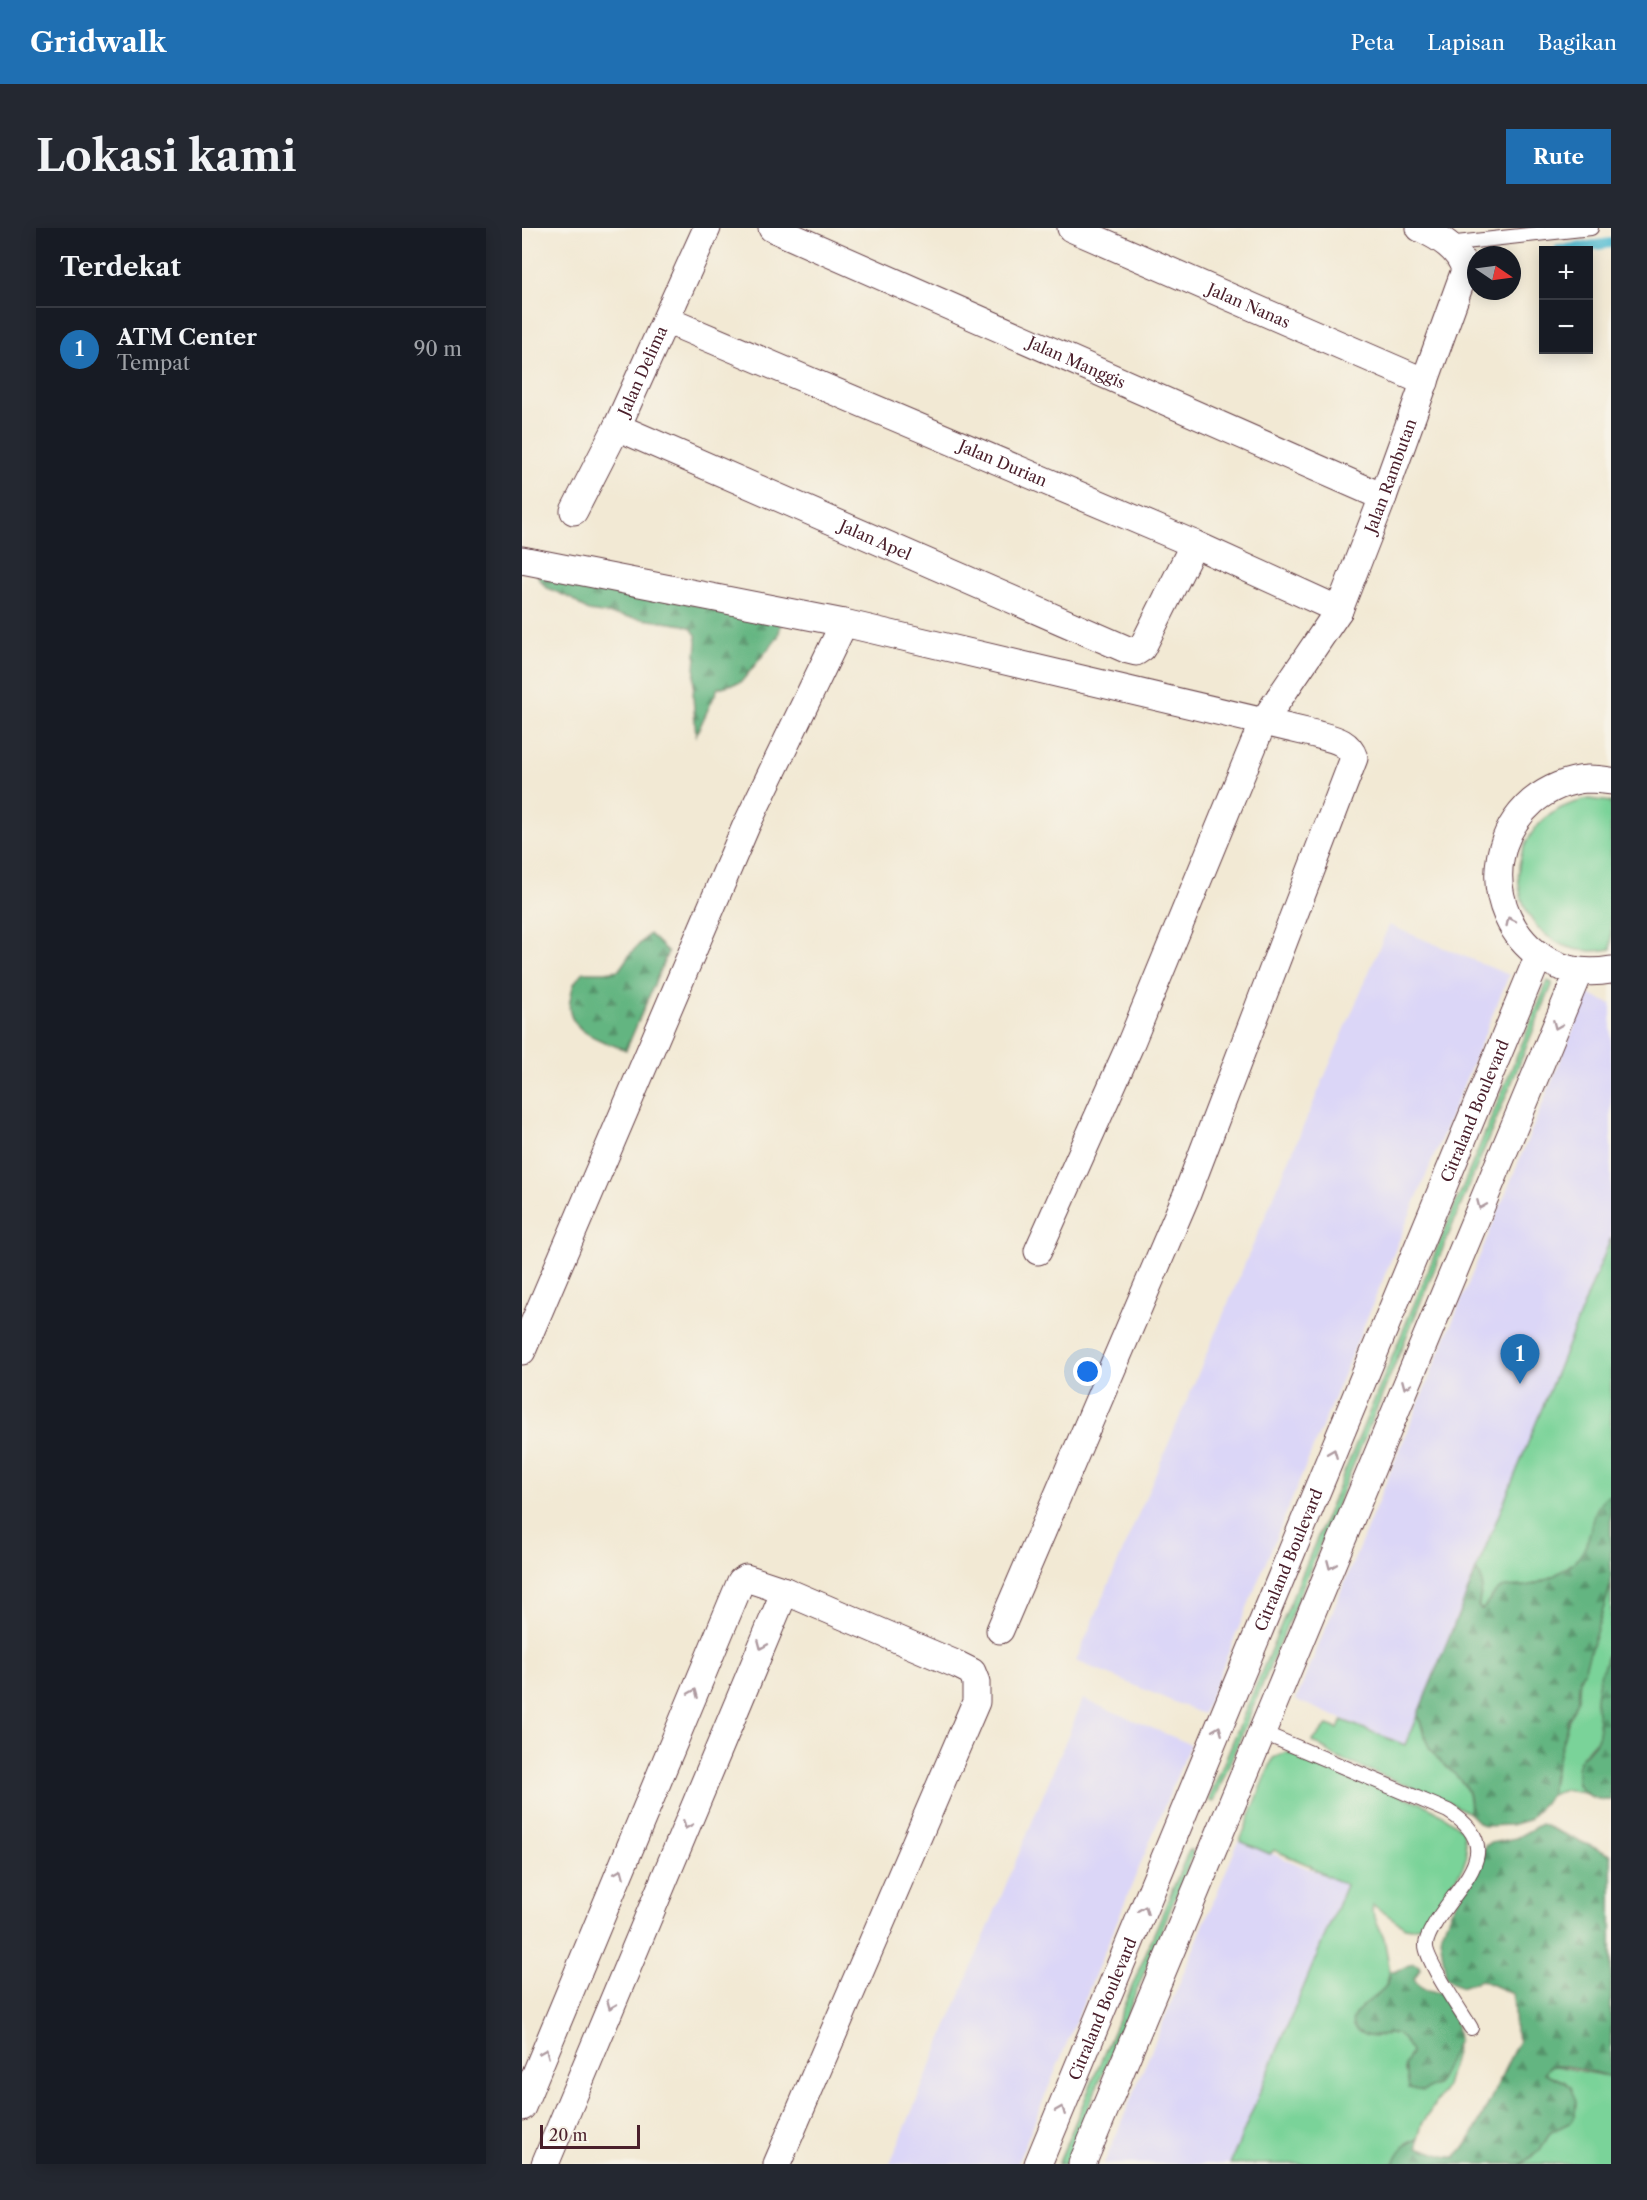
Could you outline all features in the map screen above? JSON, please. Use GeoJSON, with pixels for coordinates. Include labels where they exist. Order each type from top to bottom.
{"type":"FeatureCollection","features":[{"type":"Feature","properties":{"kind":"street","name":"Jalan Delima"},"geometry":{"type":"LineString","coordinates":[[574,511],[616,427],[707,228]]}},
{"type":"Feature","properties":{"kind":"street","name":"Jalan Manggis"},"geometry":{"type":"LineString","coordinates":[[772,228],[1383,497]]}},
{"type":"Feature","properties":{"kind":"street","name":"Jalan Nanas"},"geometry":{"type":"LineString","coordinates":[[1071,228],[1425,382]]}},
{"type":"Feature","properties":{"kind":"street","name":"Jalan Rambutan"},"geometry":{"type":"LineString","coordinates":[[1038,1251],[1130,1045],[1263,722],[1339,610],[1383,497],[1465,270],[1462,258],[1429,232]]}},
{"type":"Feature","properties":{"kind":"street","name":"Jalan Durian"},"geometry":{"type":"LineString","coordinates":[[666,320],[1194,544],[1339,610]]}},
{"type":"Feature","properties":{"kind":"street","name":"Jalan Apel"},"geometry":{"type":"LineString","coordinates":[[616,427],[1118,646],[1136,651],[1143,648],[1194,544]]}},
{"type":"Feature","properties":{"kind":"street"},"geometry":{"type":"LineString","coordinates":[[522,560],[844,623],[1263,722],[1341,742],[1352,750],[1354,758],[1187,1194],[1000,1630]]}},
{"type":"Feature","properties":{"kind":"street"},"geometry":{"type":"LineString","coordinates":[[522,1351],[746,826],[844,623]]}},
{"type":"Feature","properties":{"kind":"street"},"geometry":{"type":"LineString","coordinates":[[1611,781],[1588,779],[1564,784],[1541,795],[1522,811],[1508,832],[1500,856],[1498,881],[1502,906],[1513,929],[1529,948],[1550,962],[1579,971],[1611,970]]}},
{"type":"Feature","properties":{"kind":"street","name":"Citraland Boulevard"},"geometry":{"type":"LineString","coordinates":[[1038,2164],[1539,955]]}},
{"type":"Feature","properties":{"kind":"street"},"geometry":{"type":"LineString","coordinates":[[1082,2164],[1579,971]]}},
{"type":"Feature","properties":{"kind":"street"},"geometry":{"type":"LineString","coordinates":[[522,2107],[742,1579],[746,1578],[785,1592],[972,1672],[976,1682],[976,1702],[777,2164]]}},
{"type":"Feature","properties":{"kind":"street"},"geometry":{"type":"LineString","coordinates":[[545,2164],[785,1592]]}},
{"type":"Feature","properties":{"kind":"street"},"geometry":{"type":"LineString","coordinates":[[1182,1819],[1219,1834]]}},
{"type":"Feature","properties":{"kind":"street"},"geometry":{"type":"LineString","coordinates":[[587,1953],[626,1970]]}},
{"type":"Feature","properties":{"kind":"lane"},"geometry":{"type":"LineString","coordinates":[[1429,232],[1591,228]]}},
{"type":"Feature","properties":{"kind":"lane"},"geometry":{"type":"LineString","coordinates":[[1261,1732],[1448,1811],[1462,1820],[1475,1834],[1477,1846],[1475,1867],[1446,1905],[1425,1946],[1429,1959],[1471,2028]]}},
{"type":"Feature","properties":{"kind":"shaded area"},"geometry":{"type":"Polygon","coordinates":[[[1389,925],[1509,975],[1203,1714],[1076,1661],[1389,925]]]}},
{"type":"Feature","properties":{"kind":"shaded area"},"geometry":{"type":"Polygon","coordinates":[[[1588,994],[1611,1004],[1611,1238],[1405,1745],[1296,1700],[1588,994]]]}},
{"type":"Feature","properties":{"kind":"shaded area"},"geometry":{"type":"Polygon","coordinates":[[[1083,1699],[1190,1744],[1017,2164],[890,2164],[1083,1699]]]}},
{"type":"Feature","properties":{"kind":"shaded area"},"geometry":{"type":"Polygon","coordinates":[[[1239,1840],[1346,1884],[1230,2164],[1104,2164],[1239,1840]]]}},
{"type":"Feature","properties":{"kind":"green space"},"geometry":{"type":"Polygon","coordinates":[[[537,575],[782,620],[778,637],[741,682],[718,688],[696,735],[693,696],[697,642],[696,635],[691,628],[684,625],[588,611],[570,598],[545,587],[537,575]]]}},
{"type":"Feature","properties":{"kind":"green space"},"geometry":{"type":"Polygon","coordinates":[[[1589,799],[1611,802],[1611,949],[1576,949],[1548,937],[1530,916],[1520,889],[1520,861],[1531,834],[1554,812],[1589,799]]]}},
{"type":"Feature","properties":{"kind":"green space"},"geometry":{"type":"Polygon","coordinates":[[[649,934],[668,952],[626,1050],[597,1039],[579,1028],[570,1011],[570,1000],[574,984],[584,972],[619,970],[649,934]]]}},
{"type":"Feature","properties":{"kind":"green space"},"geometry":{"type":"Polygon","coordinates":[[[1548,981],[1552,985],[1214,1801],[1211,1802],[1209,1799],[1548,981]]]}},
{"type":"Feature","properties":{"kind":"green space"},"geometry":{"type":"Polygon","coordinates":[[[1611,1238],[1611,1496],[1606,1498],[1595,1512],[1584,1551],[1575,1561],[1543,1581],[1499,1591],[1484,1608],[1479,1610],[1482,1580],[1476,1571],[1611,1238]]]}},
{"type":"Feature","properties":{"kind":"green space"},"geometry":{"type":"Polygon","coordinates":[[[1608,1496],[1611,1496],[1611,1584],[1584,1671],[1580,1677],[1578,1698],[1561,1747],[1553,1776],[1551,1795],[1528,1820],[1511,1825],[1484,1826],[1469,1813],[1470,1801],[1463,1783],[1435,1756],[1417,1716],[1476,1571],[1482,1579],[1478,1606],[1482,1610],[1500,1589],[1531,1585],[1555,1575],[1572,1564],[1582,1553],[1597,1509],[1608,1496]]]}},
{"type":"Feature","properties":{"kind":"green space"},"geometry":{"type":"Polygon","coordinates":[[[1611,1584],[1611,1649],[1606,1658],[1596,1701],[1600,1722],[1599,1737],[1583,1754],[1577,1784],[1584,1793],[1564,1790],[1551,1795],[1561,1747],[1578,1698],[1581,1677],[1611,1584]]]}},
{"type":"Feature","properties":{"kind":"green space"},"geometry":{"type":"Polygon","coordinates":[[[1611,1649],[1611,1800],[1608,1800],[1598,1799],[1582,1790],[1578,1782],[1577,1769],[1582,1757],[1594,1745],[1599,1734],[1597,1689],[1611,1649]]]}},
{"type":"Feature","properties":{"kind":"green space"},"geometry":{"type":"Polygon","coordinates":[[[1417,1716],[1431,1749],[1461,1781],[1466,1790],[1469,1813],[1443,1799],[1335,1757],[1312,1742],[1327,1725],[1338,1729],[1342,1720],[1405,1745],[1417,1716]]]}},
{"type":"Feature","properties":{"kind":"green space"},"geometry":{"type":"Polygon","coordinates":[[[1287,1752],[1421,1803],[1463,1830],[1467,1855],[1463,1867],[1431,1917],[1422,1925],[1412,1928],[1405,1927],[1373,1905],[1372,1911],[1384,1938],[1390,1971],[1385,1988],[1355,2014],[1376,2037],[1393,2033],[1405,2040],[1411,2052],[1405,2065],[1405,2073],[1437,2085],[1449,2056],[1456,2047],[1446,2087],[1422,2124],[1418,2139],[1407,2143],[1394,2164],[1230,2164],[1346,1885],[1274,1850],[1270,1854],[1240,1841],[1273,1758],[1287,1752]]]}},
{"type":"Feature","properties":{"kind":"green space"},"geometry":{"type":"Polygon","coordinates":[[[1541,1824],[1611,1855],[1611,2077],[1572,2067],[1549,2067],[1544,2073],[1565,2082],[1570,2087],[1576,2101],[1575,2115],[1571,2122],[1551,2132],[1539,2151],[1521,2164],[1394,2164],[1403,2148],[1418,2139],[1418,2147],[1441,2155],[1454,2157],[1461,2152],[1478,2125],[1519,2041],[1515,2031],[1513,1994],[1481,1980],[1461,1987],[1451,1982],[1446,1977],[1440,1937],[1451,1911],[1480,1864],[1485,1846],[1516,1838],[1541,1824]]]}},
{"type":"Feature","properties":{"kind":"green space"},"geometry":{"type":"Polygon","coordinates":[[[1189,1850],[1193,1854],[1065,2164],[1058,2164],[1189,1850]]]}},
{"type":"Feature","properties":{"kind":"green space"},"geometry":{"type":"Polygon","coordinates":[[[1413,1963],[1420,1969],[1414,1979],[1423,1989],[1443,1992],[1450,2000],[1458,2040],[1437,2085],[1423,2091],[1409,2088],[1405,2065],[1411,2052],[1401,2036],[1390,2034],[1372,2037],[1356,2029],[1352,2023],[1358,2010],[1386,1986],[1390,1971],[1395,1972],[1413,1963]]]}},
{"type":"Feature","properties":{"kind":"green space"},"geometry":{"type":"Polygon","coordinates":[[[1556,2066],[1611,2077],[1611,2164],[1521,2164],[1539,2151],[1551,2132],[1571,2122],[1565,2082],[1544,2073],[1549,2067],[1556,2066]]]}},
{"type":"Feature","properties":{"kind":"waterway"},"geometry":{"type":"LineString","coordinates":[[1589,246],[1611,243]]}},
{"type":"Feature","properties":{"kind":"place","name":"ATM Center"},"geometry":{"type":"Point","coordinates":[1520,1384]}}]}
